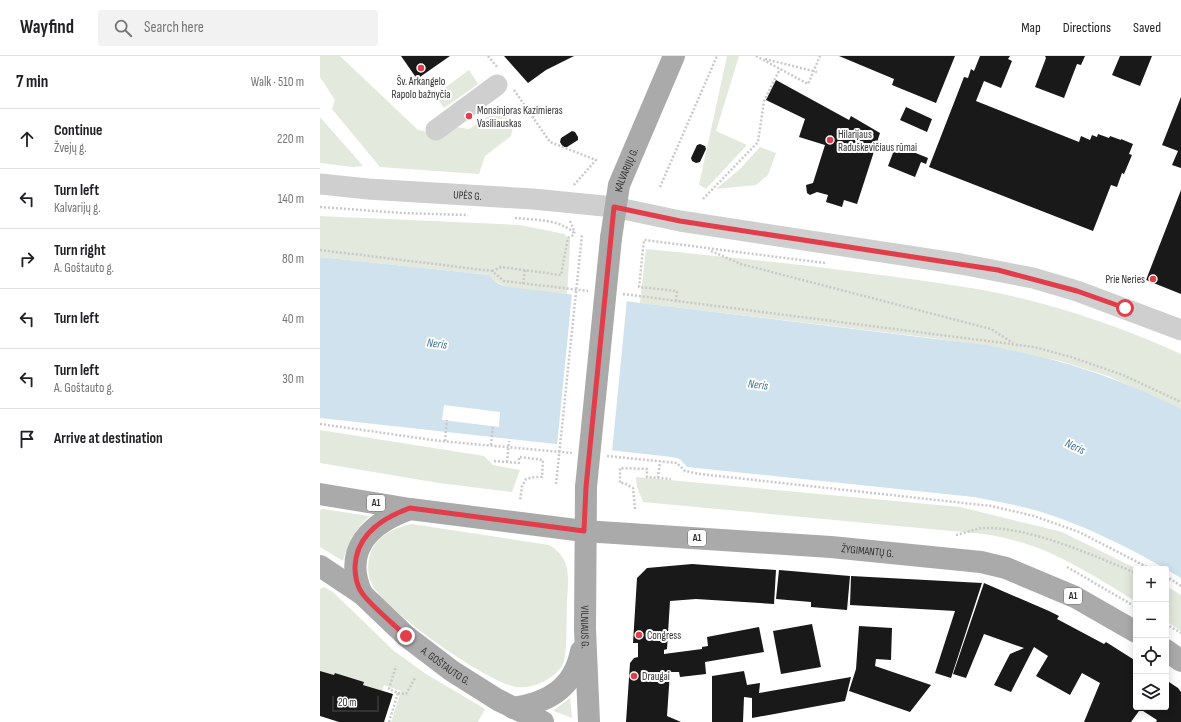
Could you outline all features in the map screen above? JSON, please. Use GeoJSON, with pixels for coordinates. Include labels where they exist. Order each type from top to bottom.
{"type":"FeatureCollection","features":[{"type":"Feature","properties":{"kind":"main road","name":"KALVARIJŲ G."},"geometry":{"type":"LineString","coordinates":[[584,531],[586,487],[614,207],[619,185],[674,56]]}},
{"type":"Feature","properties":{"kind":"main road","name":"A1"},"geometry":{"type":"LineString","coordinates":[[320,494],[410,508],[584,531]]}},
{"type":"Feature","properties":{"kind":"main road"},"geometry":{"type":"LineString","coordinates":[[362,594],[356,582],[355,569],[356,557],[361,543],[368,532],[379,523],[393,514],[410,508]]}},
{"type":"Feature","properties":{"kind":"main road","name":"VILNIAUS G."},"geometry":{"type":"LineString","coordinates":[[584,531],[585,629],[589,722]]}},
{"type":"Feature","properties":{"kind":"main road","name":"ŽYGIMANTŲ G."},"geometry":{"type":"LineString","coordinates":[[584,531],[831,547],[981,562],[1006,568],[1075,597],[1133,630]]}},
{"type":"Feature","properties":{"kind":"main road","name":"A. GOŠTAUTO G."},"geometry":{"type":"LineString","coordinates":[[320,566],[362,594],[406,636],[452,671],[520,715],[543,722]]}},
{"type":"Feature","properties":{"kind":"main road"},"geometry":{"type":"LineString","coordinates":[[520,715],[532,705],[548,698],[562,688],[573,676],[580,658],[585,629]]}},
{"type":"Feature","properties":{"kind":"main road"},"geometry":{"type":"LineString","coordinates":[[1169,652],[1181,661]]}},
{"type":"Feature","properties":{"kind":"street"},"geometry":{"type":"LineString","coordinates":[[436,130],[506,89]]}},
{"type":"Feature","properties":{"kind":"street","name":"UPĖS G."},"geometry":{"type":"LineString","coordinates":[[320,184],[368,189],[533,199],[614,207],[680,221],[998,270],[1077,291],[1181,330]]}},
{"type":"Feature","properties":{"kind":"street"},"geometry":{"type":"LineString","coordinates":[[320,505],[341,498]]}},
{"type":"Feature","properties":{"kind":"path"},"geometry":{"type":"LineString","coordinates":[[488,56],[494,64]]}},
{"type":"Feature","properties":{"kind":"path"},"geometry":{"type":"LineString","coordinates":[[660,187],[717,56]]}},
{"type":"Feature","properties":{"kind":"path"},"geometry":{"type":"LineString","coordinates":[[756,56],[815,72]]}},
{"type":"Feature","properties":{"kind":"path"},"geometry":{"type":"LineString","coordinates":[[761,58],[808,84],[815,72],[820,56]]}},
{"type":"Feature","properties":{"kind":"path"},"geometry":{"type":"LineString","coordinates":[[704,199],[758,142],[764,101],[780,69]]}},
{"type":"Feature","properties":{"kind":"path"},"geometry":{"type":"LineString","coordinates":[[506,89],[550,142],[596,160],[573,186]]}},
{"type":"Feature","properties":{"kind":"path"},"geometry":{"type":"LineString","coordinates":[[320,207],[402,213],[472,215]]}},
{"type":"Feature","properties":{"kind":"path"},"geometry":{"type":"LineString","coordinates":[[511,217],[561,224],[569,228],[575,234]]}},
{"type":"Feature","properties":{"kind":"path"},"geometry":{"type":"LineString","coordinates":[[569,219],[575,234]]}},
{"type":"Feature","properties":{"kind":"path"},"geometry":{"type":"LineString","coordinates":[[320,250],[492,271],[501,267],[561,276],[568,238],[575,234]]}},
{"type":"Feature","properties":{"kind":"path"},"geometry":{"type":"LineString","coordinates":[[556,484],[582,235]]}},
{"type":"Feature","properties":{"kind":"path"},"geometry":{"type":"LineString","coordinates":[[676,301],[677,291],[639,287],[644,240],[709,250],[832,264]]}},
{"type":"Feature","properties":{"kind":"path"},"geometry":{"type":"LineString","coordinates":[[709,250],[741,264],[991,329],[1013,344]]}},
{"type":"Feature","properties":{"kind":"path"},"geometry":{"type":"LineString","coordinates":[[523,284],[525,270]]}},
{"type":"Feature","properties":{"kind":"path"},"geometry":{"type":"LineString","coordinates":[[492,271],[504,281],[592,291]]}},
{"type":"Feature","properties":{"kind":"path"},"geometry":{"type":"LineString","coordinates":[[615,294],[1013,344],[1071,357],[1123,375],[1181,402]]}},
{"type":"Feature","properties":{"kind":"path"},"geometry":{"type":"LineString","coordinates":[[444,441],[447,420]]}},
{"type":"Feature","properties":{"kind":"path"},"geometry":{"type":"LineString","coordinates":[[320,424],[444,441],[576,453]]}},
{"type":"Feature","properties":{"kind":"path"},"geometry":{"type":"LineString","coordinates":[[491,445],[493,426]]}},
{"type":"Feature","properties":{"kind":"path"},"geometry":{"type":"LineString","coordinates":[[507,462],[508,441]]}},
{"type":"Feature","properties":{"kind":"path"},"geometry":{"type":"LineString","coordinates":[[599,455],[677,463],[685,471],[700,474],[946,500],[1005,509],[1034,516],[1079,532],[1145,566]]}},
{"type":"Feature","properties":{"kind":"path"},"geometry":{"type":"LineString","coordinates":[[494,460],[519,463],[520,457],[543,460],[542,477],[534,476],[526,479],[522,486],[520,502]]}},
{"type":"Feature","properties":{"kind":"path"},"geometry":{"type":"LineString","coordinates":[[658,478],[660,461]]}},
{"type":"Feature","properties":{"kind":"path"},"geometry":{"type":"LineString","coordinates":[[635,508],[633,488],[624,483],[620,483],[620,468],[647,469],[647,476],[671,479]]}},
{"type":"Feature","properties":{"kind":"path"},"geometry":{"type":"LineString","coordinates":[[956,534],[983,528],[1031,534],[1084,552],[1133,572]]}},
{"type":"Feature","properties":{"kind":"path"},"geometry":{"type":"LineString","coordinates":[[1067,567],[1133,605]]}},
{"type":"Feature","properties":{"kind":"path"},"geometry":{"type":"LineString","coordinates":[[1170,578],[1181,586]]}},
{"type":"Feature","properties":{"kind":"path"},"geometry":{"type":"LineString","coordinates":[[1169,626],[1181,633]]}},
{"type":"Feature","properties":{"kind":"path"},"geometry":{"type":"LineString","coordinates":[[396,666],[390,689],[398,693],[406,694],[415,678]]}},
{"type":"Feature","properties":{"kind":"path"},"geometry":{"type":"LineString","coordinates":[[389,722],[398,693]]}},
{"type":"Feature","properties":{"kind":"shaded area"},"geometry":{"type":"Polygon","coordinates":[[[320,56],[340,56],[418,130],[437,134],[450,126],[469,129],[500,109],[513,127],[511,136],[485,156],[479,174],[380,167],[332,109],[335,100],[320,77],[320,56]]]}},
{"type":"Feature","properties":{"kind":"shaded area"},"geometry":{"type":"Polygon","coordinates":[[[727,56],[739,56],[716,131],[747,145],[706,189],[699,185],[727,56]]]}},
{"type":"Feature","properties":{"kind":"shaded area"},"geometry":{"type":"Polygon","coordinates":[[[469,70],[478,84],[444,108],[435,95],[469,70]]]}},
{"type":"Feature","properties":{"kind":"shaded area"},"geometry":{"type":"Polygon","coordinates":[[[320,117],[363,166],[353,167],[320,163],[320,117]]]}},
{"type":"Feature","properties":{"kind":"shaded area"},"geometry":{"type":"Polygon","coordinates":[[[760,147],[776,153],[768,175],[756,185],[716,189],[740,169],[760,147]]]}},
{"type":"Feature","properties":{"kind":"shaded area"},"geometry":{"type":"Polygon","coordinates":[[[320,216],[520,225],[564,234],[570,240],[567,294],[537,292],[513,288],[495,281],[490,275],[320,257],[320,216]]]}},
{"type":"Feature","properties":{"kind":"shaded area"},"geometry":{"type":"Polygon","coordinates":[[[646,249],[920,280],[1008,295],[1058,308],[1134,334],[1181,354],[1181,409],[1108,376],[1060,361],[1010,350],[932,338],[640,303],[646,249]]]}},
{"type":"Feature","properties":{"kind":"shaded area"},"geometry":{"type":"Polygon","coordinates":[[[320,430],[484,456],[493,465],[520,470],[512,492],[439,483],[320,463],[320,430]]]}},
{"type":"Feature","properties":{"kind":"shaded area"},"geometry":{"type":"Polygon","coordinates":[[[636,477],[960,507],[1062,532],[1133,567],[1133,600],[1060,557],[1033,546],[1009,539],[984,534],[643,502],[637,487],[636,477]]]}},
{"type":"Feature","properties":{"kind":"shaded area"},"geometry":{"type":"Polygon","coordinates":[[[323,509],[369,516],[353,537],[347,548],[343,561],[320,547],[320,510],[323,509]]]}},
{"type":"Feature","properties":{"kind":"shaded area"},"geometry":{"type":"Polygon","coordinates":[[[412,524],[549,545],[557,551],[566,563],[568,578],[565,655],[564,662],[558,671],[548,679],[529,687],[516,687],[502,682],[461,660],[438,644],[415,627],[380,596],[370,580],[368,570],[372,550],[378,541],[386,534],[412,524]]]}},
{"type":"Feature","properties":{"kind":"shaded area"},"geometry":{"type":"Polygon","coordinates":[[[324,587],[333,592],[394,651],[426,674],[485,709],[478,722],[391,722],[401,691],[384,685],[382,691],[363,685],[364,682],[335,673],[334,675],[320,671],[320,589],[324,587]]]}},
{"type":"Feature","properties":{"kind":"shaded area"},"geometry":{"type":"Polygon","coordinates":[[[1169,588],[1181,595],[1181,631],[1169,623],[1169,588]]]}},
{"type":"Feature","properties":{"kind":"shaded area"},"geometry":{"type":"Polygon","coordinates":[[[570,698],[572,718],[554,711],[554,710],[570,698]]]}},
{"type":"Feature","properties":{"kind":"water","name":"Neris"},"geometry":{"type":"Polygon","coordinates":[[[320,257],[490,275],[496,282],[509,287],[985,345],[1012,350],[1061,362],[1109,378],[1181,409],[1181,578],[1169,571],[1169,566],[1160,566],[1127,548],[1070,522],[1031,509],[974,497],[687,467],[680,459],[672,457],[320,418],[320,257]]]}},
{"type":"Feature","properties":{"kind":"pier"},"geometry":{"type":"Polygon","coordinates":[[[572,293],[627,299],[612,452],[557,446],[572,293]]]}},
{"type":"Feature","properties":{"kind":"pier"},"geometry":{"type":"Polygon","coordinates":[[[444,405],[500,412],[499,427],[442,420],[444,405]]]}},
{"type":"Feature","properties":{"kind":"building","name":"Šv. Arkangelo Rapolo bažnyčia"},"geometry":{"type":"Polygon","coordinates":[[[401,56],[450,56],[417,79],[401,56]]]}},
{"type":"Feature","properties":{"kind":"building"},"geometry":{"type":"Polygon","coordinates":[[[504,56],[574,56],[546,70],[528,83],[504,56]]]}},
{"type":"Feature","properties":{"kind":"building"},"geometry":{"type":"Polygon","coordinates":[[[839,56],[955,56],[936,103],[892,85],[894,79],[839,56]]]}},
{"type":"Feature","properties":{"kind":"building"},"geometry":{"type":"Polygon","coordinates":[[[980,56],[1010,56],[1008,59],[1012,61],[1001,88],[984,81],[976,101],[1079,142],[1081,136],[1090,140],[1092,135],[1097,137],[1098,134],[1109,138],[1110,136],[1121,139],[1133,144],[1129,154],[1132,155],[1124,174],[1122,173],[1117,187],[1111,185],[1093,231],[929,167],[964,77],[968,78],[971,69],[974,71],[980,56]]]}},
{"type":"Feature","properties":{"kind":"building"},"geometry":{"type":"Polygon","coordinates":[[[1045,56],[1085,56],[1081,65],[1077,64],[1064,98],[1035,87],[1046,58],[1045,56]]]}},
{"type":"Feature","properties":{"kind":"building"},"geometry":{"type":"Polygon","coordinates":[[[1120,56],[1152,56],[1140,86],[1112,75],[1120,56]]]}},
{"type":"Feature","properties":{"kind":"building"},"geometry":{"type":"Polygon","coordinates":[[[776,80],[849,120],[851,116],[880,133],[857,204],[844,200],[842,207],[826,202],[828,195],[817,192],[810,195],[807,193],[806,185],[813,183],[825,145],[799,137],[805,119],[766,100],[776,80]]]}},
{"type":"Feature","properties":{"kind":"building"},"geometry":{"type":"Polygon","coordinates":[[[1181,97],[1181,168],[1172,165],[1178,151],[1162,145],[1181,97]]]}},
{"type":"Feature","properties":{"kind":"building"},"geometry":{"type":"Polygon","coordinates":[[[906,107],[932,119],[927,132],[900,120],[906,107]]]}},
{"type":"Feature","properties":{"kind":"building"},"geometry":{"type":"Polygon","coordinates":[[[572,131],[575,132],[578,140],[567,147],[563,147],[560,142],[561,138],[572,131]]]}},
{"type":"Feature","properties":{"kind":"building"},"geometry":{"type":"Polygon","coordinates":[[[700,144],[705,146],[706,149],[700,162],[696,163],[692,161],[691,158],[697,145],[700,144]]]}},
{"type":"Feature","properties":{"kind":"building"},"geometry":{"type":"Polygon","coordinates":[[[896,145],[928,158],[926,164],[921,162],[915,177],[888,166],[896,145]]]}},
{"type":"Feature","properties":{"kind":"building"},"geometry":{"type":"Polygon","coordinates":[[[1181,190],[1181,294],[1146,280],[1181,190]]]}},
{"type":"Feature","properties":{"kind":"building"},"geometry":{"type":"Polygon","coordinates":[[[692,564],[776,570],[774,604],[696,599],[670,601],[667,649],[664,650],[664,654],[702,649],[702,647],[708,646],[707,637],[759,627],[764,652],[705,662],[706,674],[680,677],[679,672],[670,672],[667,716],[681,722],[626,722],[630,663],[634,658],[638,657],[638,643],[633,643],[637,578],[647,568],[692,564]]]}},
{"type":"Feature","properties":{"kind":"building"},"geometry":{"type":"Polygon","coordinates":[[[779,570],[850,576],[847,610],[811,607],[811,602],[776,599],[779,570]]]}},
{"type":"Feature","properties":{"kind":"building"},"geometry":{"type":"Polygon","coordinates":[[[851,576],[982,583],[951,678],[935,673],[955,611],[850,605],[851,576]]]}},
{"type":"Feature","properties":{"kind":"building"},"geometry":{"type":"Polygon","coordinates":[[[984,583],[1059,616],[1057,619],[1104,644],[1106,642],[1133,659],[1133,710],[1169,710],[1169,682],[1178,688],[1181,692],[1181,722],[1156,722],[1157,720],[1143,711],[1139,711],[1131,722],[1084,722],[1100,683],[1082,673],[1070,695],[1036,676],[1048,656],[1034,647],[1011,692],[994,685],[1010,654],[1024,648],[984,634],[966,678],[953,674],[984,583]]]}},
{"type":"Feature","properties":{"kind":"building"},"geometry":{"type":"Polygon","coordinates":[[[812,624],[821,667],[781,674],[773,631],[812,624]]]}},
{"type":"Feature","properties":{"kind":"building"},"geometry":{"type":"Polygon","coordinates":[[[859,626],[892,628],[891,660],[876,659],[875,666],[931,685],[910,712],[849,691],[856,669],[859,626]]]}},
{"type":"Feature","properties":{"kind":"building"},"geometry":{"type":"Polygon","coordinates":[[[320,671],[334,675],[335,673],[364,682],[363,685],[393,694],[384,722],[339,722],[320,716],[320,671]]]}},
{"type":"Feature","properties":{"kind":"building"},"geometry":{"type":"Polygon","coordinates":[[[744,671],[747,685],[760,683],[759,693],[851,677],[845,701],[752,718],[752,698],[744,697],[743,722],[712,722],[712,676],[744,671]]]}},
{"type":"Feature","properties":{"kind":"place","name":"Šv. Arkangelo Rapolo bažnyčia"},"geometry":{"type":"Point","coordinates":[421,68]}},
{"type":"Feature","properties":{"kind":"place","name":"Monsinjoras Kazimieras Vasiliauskas"},"geometry":{"type":"Point","coordinates":[469,116]}},
{"type":"Feature","properties":{"kind":"place","name":"Hilarijaus Raduškevičiaus rūmai"},"geometry":{"type":"Point","coordinates":[830,140]}},
{"type":"Feature","properties":{"kind":"place","name":"Prie Neries"},"geometry":{"type":"Point","coordinates":[1153,279]}},
{"type":"Feature","properties":{"kind":"place","name":"Congress"},"geometry":{"type":"Point","coordinates":[639,635]}},
{"type":"Feature","properties":{"kind":"place","name":"Draugai"},"geometry":{"type":"Point","coordinates":[634,676]}},
{"type":"Feature","properties":{"kind":"route"},"geometry":{"type":"LineString","coordinates":[[406,636],[362,594],[356,582],[356,557],[361,543],[368,532],[393,514],[410,508],[584,531],[586,487],[614,207],[680,221],[998,270],[1033,278],[1077,291],[1125,308]]}}]}
